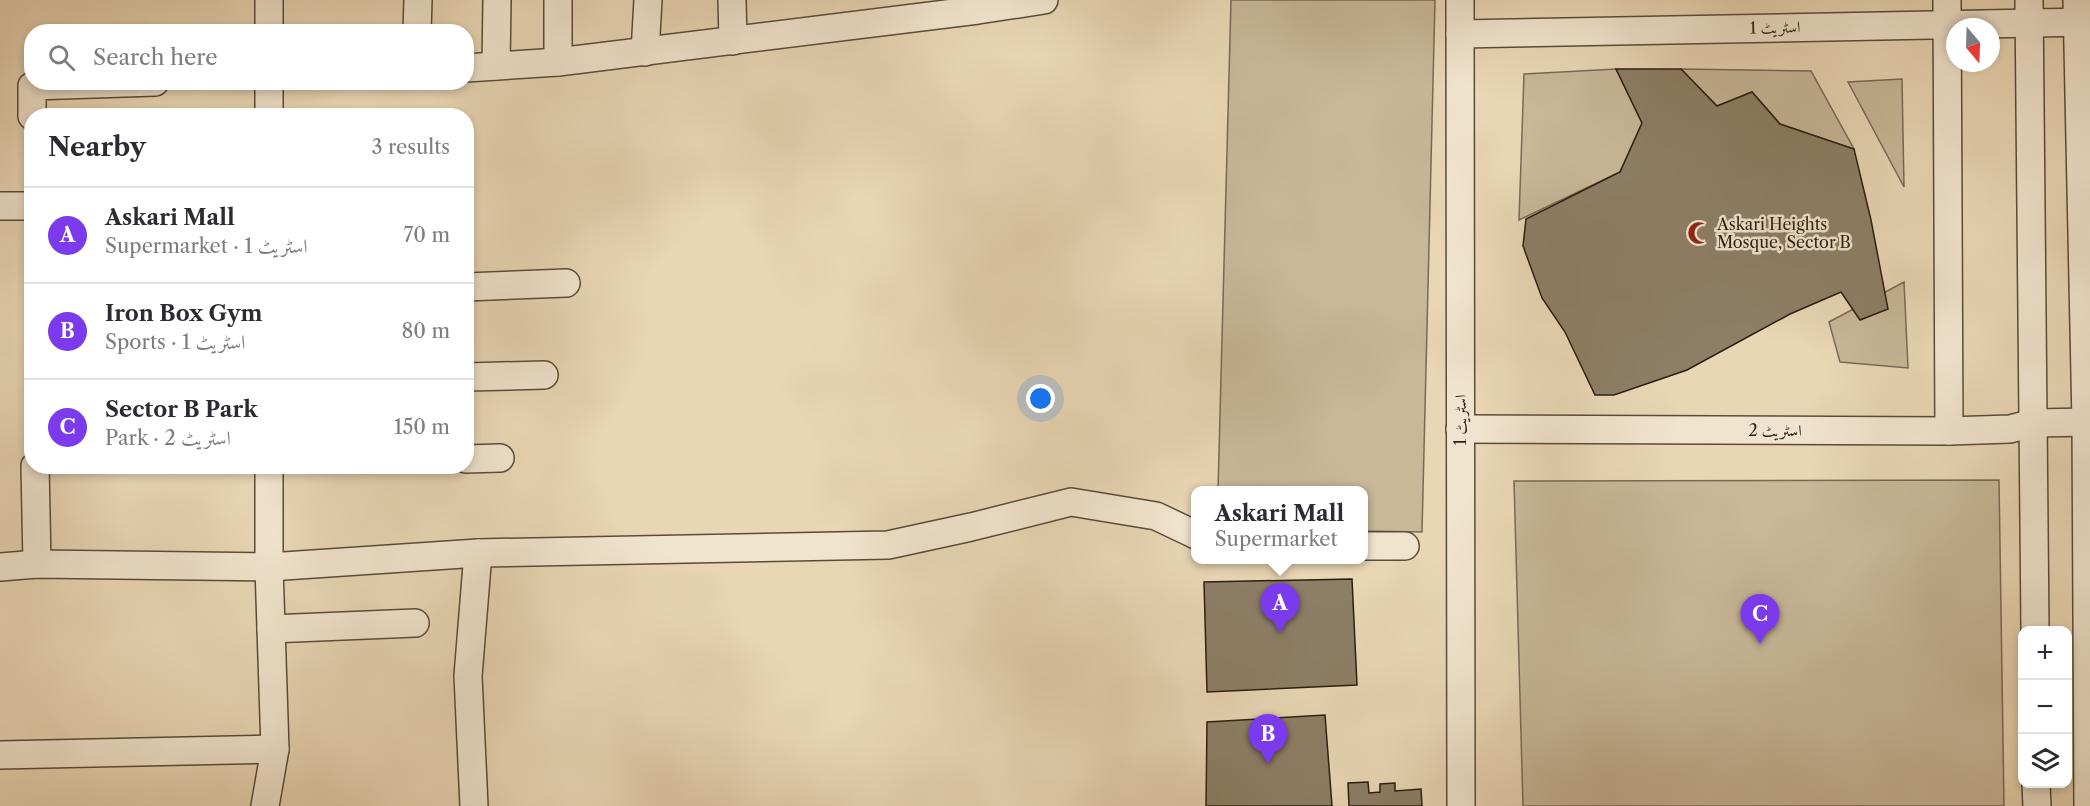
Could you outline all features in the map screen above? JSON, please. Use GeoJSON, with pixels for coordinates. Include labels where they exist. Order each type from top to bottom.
{"type":"FeatureCollection","features":[{"type":"Feature","properties":{"kind":"street"},"geometry":{"type":"LineString","coordinates":[[269,0],[269,24]]}},
{"type":"Feature","properties":{"kind":"street"},"geometry":{"type":"LineString","coordinates":[[417,24],[418,0]]}},
{"type":"Feature","properties":{"kind":"street"},"geometry":{"type":"LineString","coordinates":[[496,66],[497,0]]}},
{"type":"Feature","properties":{"kind":"street"},"geometry":{"type":"LineString","coordinates":[[558,0],[558,62]]}},
{"type":"Feature","properties":{"kind":"street"},"geometry":{"type":"LineString","coordinates":[[645,52],[648,0]]}},
{"type":"Feature","properties":{"kind":"street"},"geometry":{"type":"LineString","coordinates":[[732,0],[733,41]]}},
{"type":"Feature","properties":{"kind":"street"},"geometry":{"type":"LineString","coordinates":[[474,67],[558,62],[645,52],[977,5],[1044,0]]}},
{"type":"Feature","properties":{"kind":"street","name":"اسٹریٹ 1"},"geometry":{"type":"LineString","coordinates":[[1460,0],[1461,806]]}},
{"type":"Feature","properties":{"kind":"street"},"geometry":{"type":"LineString","coordinates":[[2029,11],[2035,626]]}},
{"type":"Feature","properties":{"kind":"street","name":"اسٹریٹ 1"},"geometry":{"type":"LineString","coordinates":[[1460,34],[1947,12],[2029,11],[2082,15]]}},
{"type":"Feature","properties":{"kind":"street"},"geometry":{"type":"LineString","coordinates":[[1947,12],[1949,431]]}},
{"type":"Feature","properties":{"kind":"street"},"geometry":{"type":"LineString","coordinates":[[2082,15],[2088,422],[2088,806]]}},
{"type":"Feature","properties":{"kind":"street"},"geometry":{"type":"LineString","coordinates":[[32,108],[33,90]]}},
{"type":"Feature","properties":{"kind":"street"},"geometry":{"type":"LineString","coordinates":[[269,90],[269,108]]}},
{"type":"Feature","properties":{"kind":"street"},"geometry":{"type":"LineString","coordinates":[[0,206],[24,206]]}},
{"type":"Feature","properties":{"kind":"street"},"geometry":{"type":"LineString","coordinates":[[474,287],[566,283]]}},
{"type":"Feature","properties":{"kind":"street"},"geometry":{"type":"LineString","coordinates":[[474,377],[544,375]]}},
{"type":"Feature","properties":{"kind":"street","name":"اسٹریٹ 2"},"geometry":{"type":"LineString","coordinates":[[1460,429],[1949,431],[2010,429],[2033,423],[2088,422]]}},
{"type":"Feature","properties":{"kind":"street"},"geometry":{"type":"LineString","coordinates":[[474,459],[500,458]]}},
{"type":"Feature","properties":{"kind":"street"},"geometry":{"type":"LineString","coordinates":[[35,474],[36,564]]}},
{"type":"Feature","properties":{"kind":"street"},"geometry":{"type":"LineString","coordinates":[[265,806],[275,748],[269,567],[269,474]]}},
{"type":"Feature","properties":{"kind":"street"},"geometry":{"type":"LineString","coordinates":[[0,567],[36,564],[269,567],[478,553],[888,545],[1071,502],[1156,516],[1191,533]]}},
{"type":"Feature","properties":{"kind":"street"},"geometry":{"type":"LineString","coordinates":[[1368,546],[1405,546]]}},
{"type":"Feature","properties":{"kind":"street"},"geometry":{"type":"LineString","coordinates":[[474,806],[468,676],[478,553]]}},
{"type":"Feature","properties":{"kind":"street"},"geometry":{"type":"LineString","coordinates":[[271,629],[415,623]]}},
{"type":"Feature","properties":{"kind":"street"},"geometry":{"type":"LineString","coordinates":[[0,755],[275,748]]}},
{"type":"Feature","properties":{"kind":"street"},"geometry":{"type":"LineString","coordinates":[[2036,788],[2037,806]]}},
{"type":"Feature","properties":{"kind":"shaded area"},"geometry":{"type":"Polygon","coordinates":[[[1231,0],[1435,0],[1422,532],[1368,531],[1368,486],[1218,486],[1231,0]]]}},
{"type":"Feature","properties":{"kind":"shaded area"},"geometry":{"type":"Polygon","coordinates":[[[1616,69],[1642,123],[1620,172],[1519,220],[1524,74],[1616,69]]]}},
{"type":"Feature","properties":{"kind":"shaded area"},"geometry":{"type":"Polygon","coordinates":[[[1681,69],[1811,71],[1854,149],[1780,124],[1752,92],[1717,106],[1681,69]]]}},
{"type":"Feature","properties":{"kind":"shaded area"},"geometry":{"type":"Polygon","coordinates":[[[1902,79],[1904,187],[1848,82],[1902,79]]]}},
{"type":"Feature","properties":{"kind":"shaded area"},"geometry":{"type":"Polygon","coordinates":[[[1904,282],[1908,368],[1840,362],[1829,322],[1904,282]]]}},
{"type":"Feature","properties":{"kind":"shaded area"},"geometry":{"type":"Polygon","coordinates":[[[1999,480],[2004,806],[1523,806],[1514,481],[1999,480]]]}},
{"type":"Feature","properties":{"kind":"building","name":"Askari Heights Mosque, Sector B"},"geometry":{"type":"Polygon","coordinates":[[[1616,69],[1681,69],[1717,106],[1752,92],[1780,124],[1854,149],[1871,220],[1888,309],[1860,320],[1841,292],[1790,314],[1687,370],[1614,395],[1595,395],[1565,332],[1542,298],[1523,246],[1526,219],[1620,172],[1642,123],[1616,69]]]}},
{"type":"Feature","properties":{"kind":"building"},"geometry":{"type":"Polygon","coordinates":[[[1352,579],[1357,685],[1207,692],[1204,582],[1352,579]]]}},
{"type":"Feature","properties":{"kind":"building"},"geometry":{"type":"Polygon","coordinates":[[[1325,715],[1332,806],[1206,806],[1207,722],[1325,715]]]}},
{"type":"Feature","properties":{"kind":"building"},"geometry":{"type":"Polygon","coordinates":[[[1368,782],[1369,793],[1380,792],[1380,784],[1395,783],[1395,791],[1421,789],[1422,806],[1349,806],[1348,783],[1368,782]]]}},
{"type":"Feature","properties":{"kind":"place","name":"Askari Heights Mosque, Sector B"},"geometry":{"type":"Point","coordinates":[1699,233]}},
{"type":"Feature","properties":{"kind":"place","name":"Askari Mall"},"geometry":{"type":"Point","coordinates":[1280,633]}},
{"type":"Feature","properties":{"kind":"place","name":"Sector B Park"},"geometry":{"type":"Point","coordinates":[1760,644]}},
{"type":"Feature","properties":{"kind":"place","name":"Iron Box Gym"},"geometry":{"type":"Point","coordinates":[1268,764]}}]}
